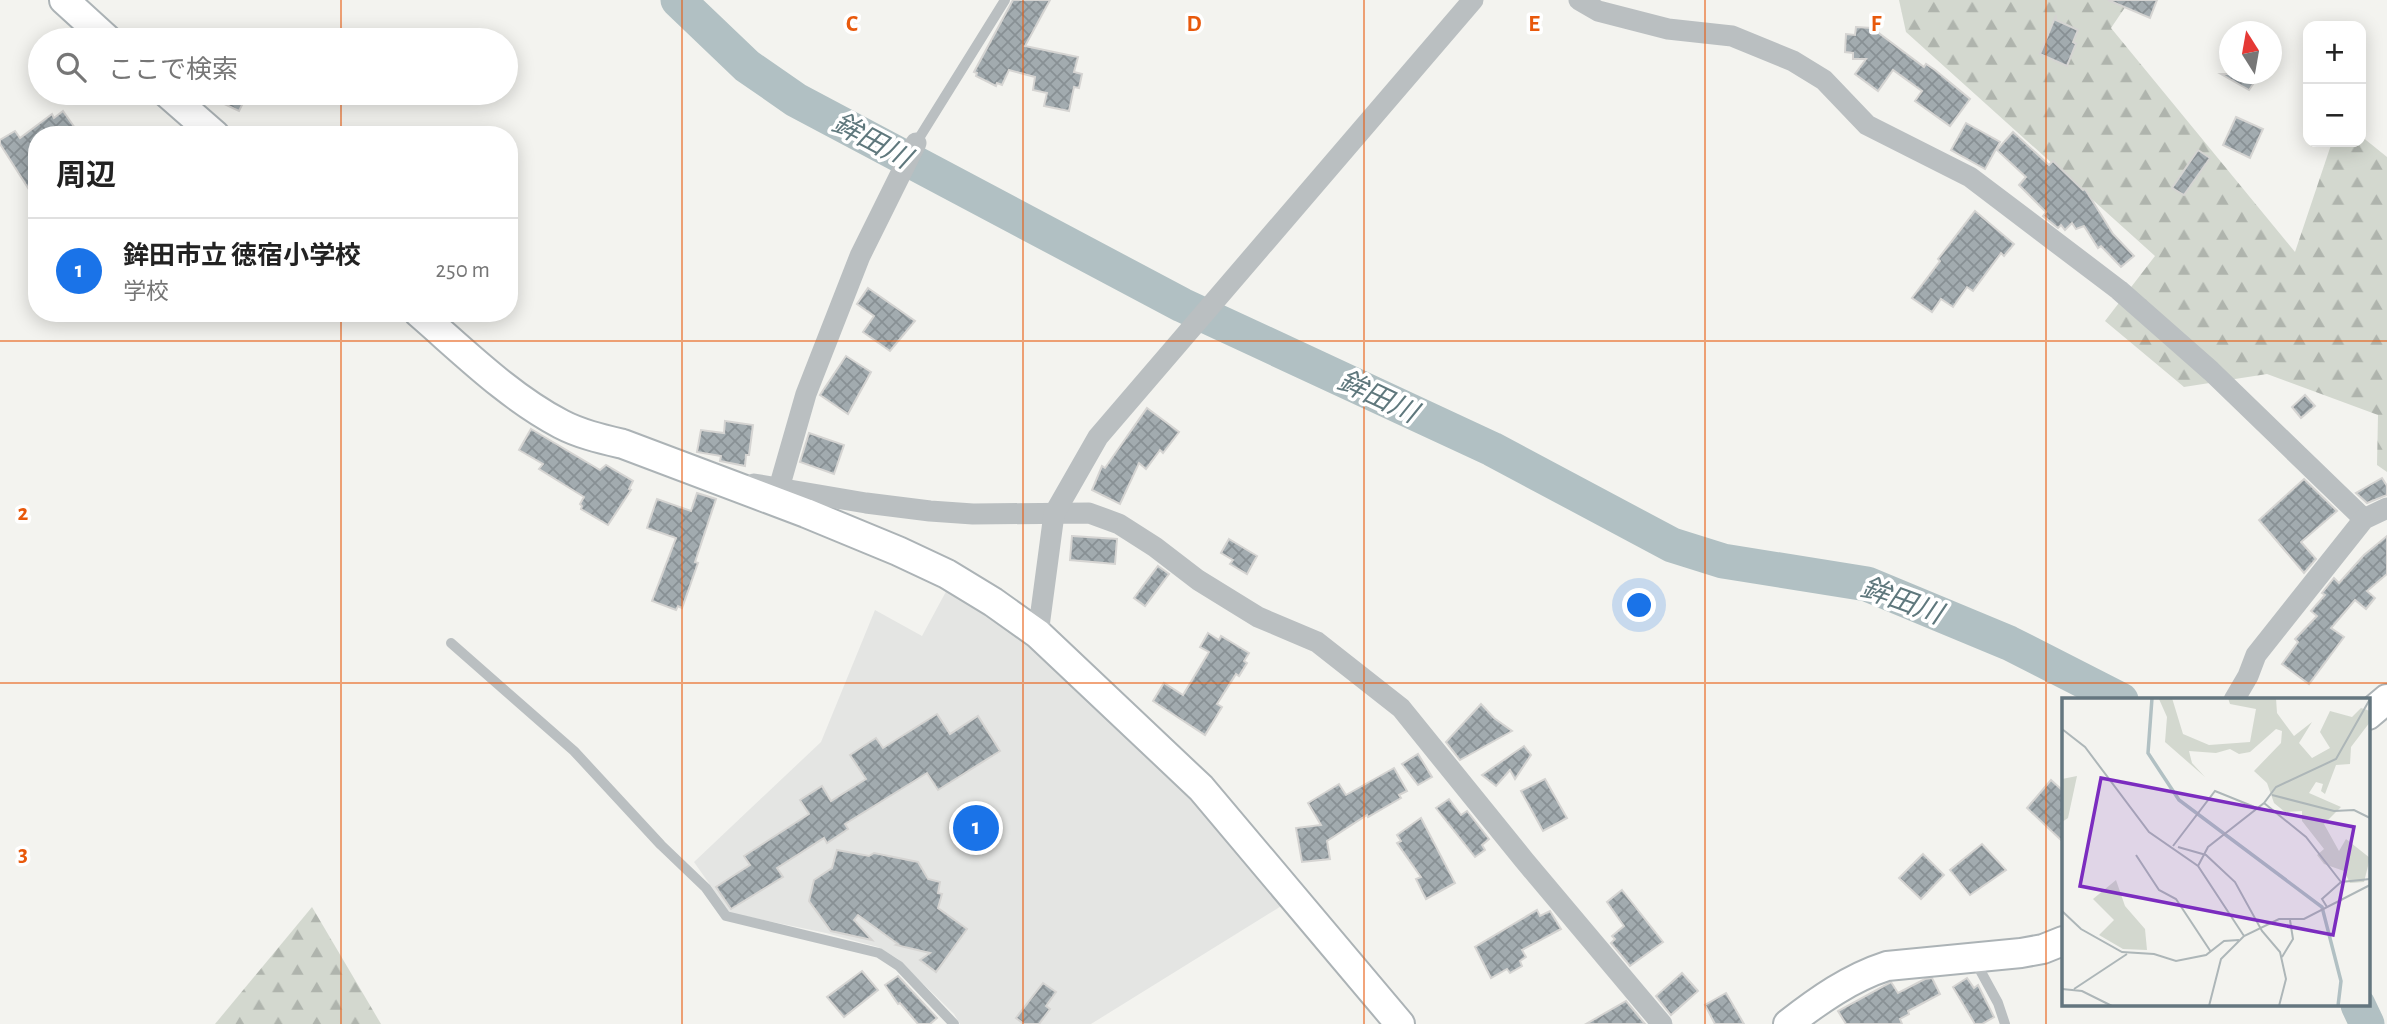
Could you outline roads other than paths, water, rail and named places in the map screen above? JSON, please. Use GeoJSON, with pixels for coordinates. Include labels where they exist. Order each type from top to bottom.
{"type":"FeatureCollection","features":[{"type":"Feature","properties":{"kind":"street"},"geometry":{"type":"LineString","coordinates":[[64,0],[95,28]]}},
{"type":"Feature","properties":{"kind":"street"},"geometry":{"type":"LineString","coordinates":[[1038,634],[1054,514],[1098,437],[1473,0]]}},
{"type":"Feature","properties":{"kind":"street"},"geometry":{"type":"LineString","coordinates":[[1579,0],[1598,11],[1668,29],[1732,36],[1793,61],[1824,80],[1867,125],[1970,177],[2130,299],[2211,371],[2364,520]]}},
{"type":"Feature","properties":{"kind":"street"},"geometry":{"type":"LineString","coordinates":[[181,105],[205,126]]}},
{"type":"Feature","properties":{"kind":"street"},"geometry":{"type":"LineString","coordinates":[[779,488],[806,394],[860,256],[916,143]]}},
{"type":"Feature","properties":{"kind":"street"},"geometry":{"type":"LineString","coordinates":[[430,322],[510,390],[563,425],[623,444],[817,517],[947,574],[1038,634],[1201,788],[1400,1024]]}},
{"type":"Feature","properties":{"kind":"street"},"geometry":{"type":"LineString","coordinates":[[714,479],[930,511],[973,514],[1089,513],[1119,524],[1198,580],[1258,617],[1317,642],[1401,708],[1662,1024]]}},
{"type":"Feature","properties":{"kind":"street"},"geometry":{"type":"LineString","coordinates":[[2235,698],[2256,655],[2364,520],[2387,508]]}},
{"type":"Feature","properties":{"kind":"street"},"geometry":{"type":"LineString","coordinates":[[2370,713],[2387,699]]}},
{"type":"Feature","properties":{"kind":"street"},"geometry":{"type":"LineString","coordinates":[[1788,1024],[1839,987],[1887,966],[1974,959],[2043,949],[2062,941]]}},
{"type":"Feature","properties":{"kind":"lane"},"geometry":{"type":"LineString","coordinates":[[916,143],[1005,0]]}},
{"type":"Feature","properties":{"kind":"lane"},"geometry":{"type":"LineString","coordinates":[[451,643],[574,751],[661,845],[706,888],[726,916],[880,953],[899,966],[954,1024]]}},
{"type":"Feature","properties":{"kind":"lane"},"geometry":{"type":"LineString","coordinates":[[1974,959],[1998,1003],[2005,1024]]}},
{"type":"Feature","properties":{"kind":"waterway","name":"鉾田川"},"geometry":{"type":"LineString","coordinates":[[678,0],[747,66],[796,100],[1182,305],[1492,449],[1672,545],[1723,561],[1867,584],[2009,643],[2117,698]]}},
{"type":"Feature","properties":{"kind":"waterway","name":"鉾田川"},"geometry":{"type":"LineString","coordinates":[[2358,1006],[2367,1024]]}},
{"type":"Feature","properties":{"kind":"place","name":"鉾田市立 徳宿小学校"},"geometry":{"type":"Point","coordinates":[976,828]}}]}
